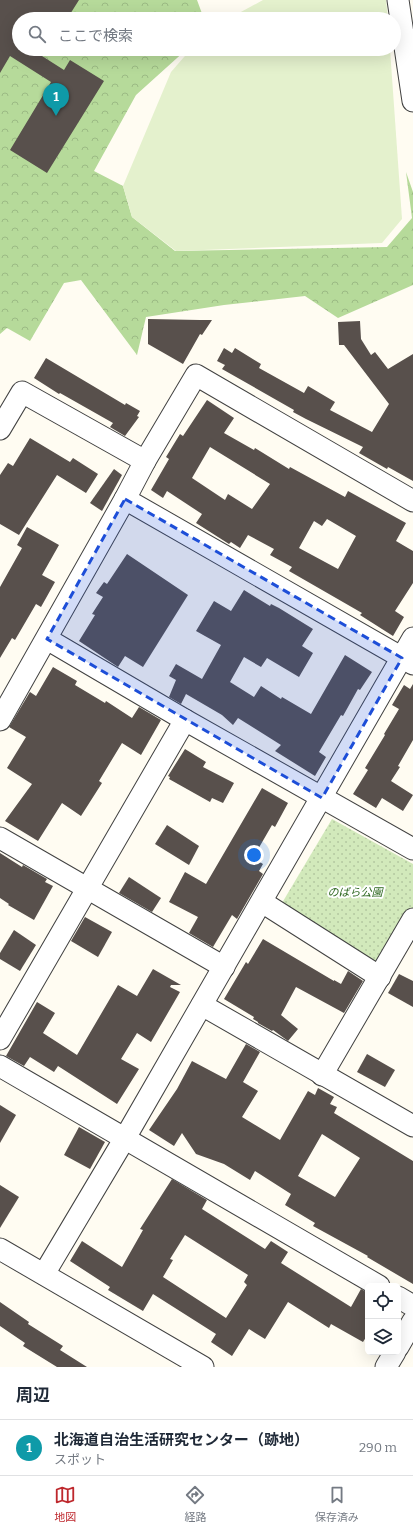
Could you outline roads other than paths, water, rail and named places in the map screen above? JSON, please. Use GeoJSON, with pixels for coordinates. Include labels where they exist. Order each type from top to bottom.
{"type":"FeatureCollection","features":[{"type":"Feature","properties":{"kind":"street"},"geometry":{"type":"LineString","coordinates":[[398,0],[400,12]]}},
{"type":"Feature","properties":{"kind":"street"},"geometry":{"type":"LineString","coordinates":[[401,20],[413,101]]}},
{"type":"Feature","properties":{"kind":"street"},"geometry":{"type":"LineString","coordinates":[[0,720],[196,375],[413,501]]}},
{"type":"Feature","properties":{"kind":"street"},"geometry":{"type":"LineString","coordinates":[[0,429],[22,392],[146,461]]}},
{"type":"Feature","properties":{"kind":"street"},"geometry":{"type":"LineString","coordinates":[[125,499],[407,661]]}},
{"type":"Feature","properties":{"kind":"street"},"geometry":{"type":"LineString","coordinates":[[47,638],[186,720],[413,849]]}},
{"type":"Feature","properties":{"kind":"street"},"geometry":{"type":"LineString","coordinates":[[44,1274],[125,1138],[322,798],[407,661],[413,638]]}},
{"type":"Feature","properties":{"kind":"street"},"geometry":{"type":"LineString","coordinates":[[0,1039],[86,888],[186,720]]}},
{"type":"Feature","properties":{"kind":"street"},"geometry":{"type":"LineString","coordinates":[[0,838],[224,967]]}},
{"type":"Feature","properties":{"kind":"street"},"geometry":{"type":"LineString","coordinates":[[262,902],[380,977]]}},
{"type":"Feature","properties":{"kind":"street"},"geometry":{"type":"LineString","coordinates":[[322,1075],[413,919]]}},
{"type":"Feature","properties":{"kind":"street"},"geometry":{"type":"LineString","coordinates":[[202,1005],[413,1126]]}},
{"type":"Feature","properties":{"kind":"street"},"geometry":{"type":"LineString","coordinates":[[0,1066],[374,1283]]}},
{"type":"Feature","properties":{"kind":"street"},"geometry":{"type":"LineString","coordinates":[[0,1249],[203,1367]]}},
{"type":"Feature","properties":{"kind":"street"},"geometry":{"type":"LineString","coordinates":[[401,1299],[413,1306]]}},
{"type":"Feature","properties":{"kind":"street"},"geometry":{"type":"LineString","coordinates":[[401,1342],[413,1321]]}},
{"type":"Feature","properties":{"kind":"street"},"geometry":{"type":"LineString","coordinates":[[386,1367],[393,1355]]}},
{"type":"Feature","properties":{"kind":"place","name":"北海道自治生活研究センター（跡地）"},"geometry":{"type":"Point","coordinates":[56,116]}},
{"type":"Feature","properties":{"kind":"park label","name":"のばら公園"},"geometry":{"type":"Point","coordinates":[355,892]}}]}
